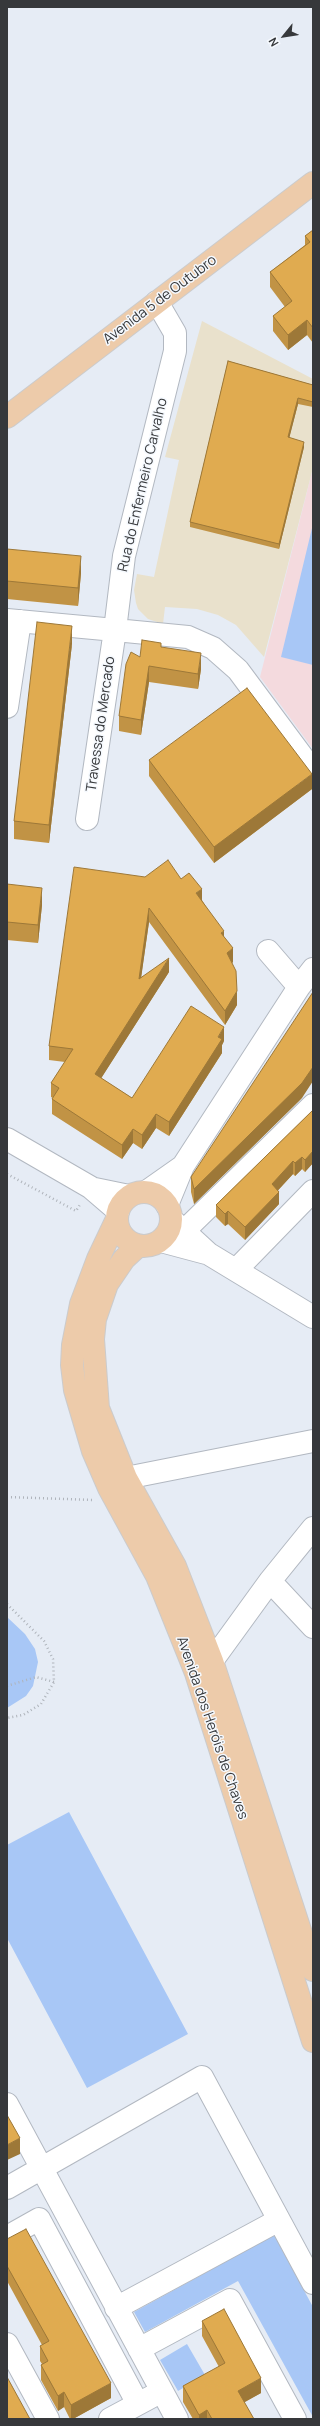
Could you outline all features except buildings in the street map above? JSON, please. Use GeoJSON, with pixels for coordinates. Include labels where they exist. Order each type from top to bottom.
{"type":"FeatureCollection","features":[{"type":"Feature","properties":{"kind":"main road","name":"Avenida 5 de Outubro"},"geometry":{"type":"LineString","coordinates":[[7,417],[313,184]]}},
{"type":"Feature","properties":{"kind":"main road"},"geometry":{"type":"LineString","coordinates":[[154,1193],[174,1218],[161,1241],[146,1246],[138,1246],[123,1236],[127,1204],[154,1193]]}},
{"type":"Feature","properties":{"kind":"main road","name":"Avenida dos Heróis de Chaves"},"geometry":{"type":"LineString","coordinates":[[127,1204],[98,1259],[81,1304],[73,1345],[72,1365],[75,1390],[93,1451],[109,1488],[157,1576],[196,1673],[313,2040]]}},
{"type":"Feature","properties":{"kind":"main road","name":"Avenida dos Heróis de Chaves"},"geometry":{"type":"LineString","coordinates":[[138,1246],[124,1259],[107,1284],[95,1319],[92,1339],[98,1408],[126,1478],[175,1566],[212,1660],[313,1970]]}},
{"type":"Feature","properties":{"kind":"street","name":"Rua do Enfermeiro Carvalho"},"geometry":{"type":"LineString","coordinates":[[115,630],[124,556],[176,351],[175,333],[157,302]]}},
{"type":"Feature","properties":{"kind":"street"},"geometry":{"type":"LineString","coordinates":[[7,706],[14,620],[188,637],[213,648],[238,670],[313,771]]}},
{"type":"Feature","properties":{"kind":"street","name":"Travessa do Mercado"},"geometry":{"type":"LineString","coordinates":[[87,819],[115,630]]}},
{"type":"Feature","properties":{"kind":"street"},"geometry":{"type":"LineString","coordinates":[[268,950],[299,987]]}},
{"type":"Feature","properties":{"kind":"street"},"geometry":{"type":"LineString","coordinates":[[7,1139],[90,1187],[127,1204],[183,1166],[299,987],[313,969]]}},
{"type":"Feature","properties":{"kind":"street"},"geometry":{"type":"LineString","coordinates":[[174,1218],[313,1105]]}},
{"type":"Feature","properties":{"kind":"street"},"geometry":{"type":"LineString","coordinates":[[174,1218],[183,1166]]}},
{"type":"Feature","properties":{"kind":"street"},"geometry":{"type":"LineString","coordinates":[[236,1270],[313,1191]]}},
{"type":"Feature","properties":{"kind":"street"},"geometry":{"type":"LineString","coordinates":[[174,1218],[209,1254],[313,1317]]}},
{"type":"Feature","properties":{"kind":"street"},"geometry":{"type":"LineString","coordinates":[[161,1241],[209,1254]]}},
{"type":"Feature","properties":{"kind":"street"},"geometry":{"type":"LineString","coordinates":[[126,1478],[313,1441]]}},
{"type":"Feature","properties":{"kind":"street"},"geometry":{"type":"LineString","coordinates":[[212,1660],[270,1581],[313,1528]]}},
{"type":"Feature","properties":{"kind":"street"},"geometry":{"type":"LineString","coordinates":[[270,1581],[313,1627]]}},
{"type":"Feature","properties":{"kind":"street"},"geometry":{"type":"LineString","coordinates":[[7,2188],[202,2077],[313,2283]]}},
{"type":"Feature","properties":{"kind":"street"},"geometry":{"type":"LineString","coordinates":[[7,2104],[177,2419]]}},
{"type":"Feature","properties":{"kind":"street"},"geometry":{"type":"LineString","coordinates":[[7,2237],[40,2220],[138,2404]]}},
{"type":"Feature","properties":{"kind":"street"},"geometry":{"type":"LineString","coordinates":[[116,2308],[279,2220]]}},
{"type":"Feature","properties":{"kind":"street"},"geometry":{"type":"LineString","coordinates":[[139,2349],[230,2300],[295,2419]]}},
{"type":"Feature","properties":{"kind":"street"},"geometry":{"type":"LineString","coordinates":[[7,2344],[48,2419]]}},
{"type":"Feature","properties":{"kind":"street"},"geometry":{"type":"LineString","coordinates":[[110,2419],[162,2392]]}},
{"type":"Feature","properties":{"kind":"path"},"geometry":{"type":"LineString","coordinates":[[7,1174],[76,1212],[90,1187]]}},
{"type":"Feature","properties":{"kind":"path"},"geometry":{"type":"LineString","coordinates":[[7,1497],[99,1500]]}},
{"type":"Feature","properties":{"kind":"path"},"geometry":{"type":"LineString","coordinates":[[7,1604],[44,1641],[53,1659],[54,1682],[41,1704],[23,1715],[7,1718]]}},
{"type":"Feature","properties":{"kind":"path"},"geometry":{"type":"LineString","coordinates":[[7,1686],[36,1676],[54,1682]]}},
{"type":"Feature","properties":{"kind":"shaded area"},"geometry":{"type":"Polygon","coordinates":[[[202,321],[313,379],[313,468],[264,657],[236,625],[218,615],[197,609],[165,607],[163,624],[148,619],[138,609],[136,603],[134,590],[137,574],[154,577],[179,460],[165,457],[202,321]]]}},
{"type":"Feature","properties":{"kind":"shaded area"},"geometry":{"type":"Polygon","coordinates":[[[313,468],[313,749],[260,677],[313,468]]]}},
{"type":"Feature","properties":{"kind":"shaded area"},"geometry":{"type":"Polygon","coordinates":[[[313,524],[313,665],[281,657],[313,524]]]}},
{"type":"Feature","properties":{"kind":"shaded area"},"geometry":{"type":"Polygon","coordinates":[[[7,1617],[25,1634],[35,1649],[38,1662],[33,1686],[26,1696],[7,1708],[7,1617]]]}},
{"type":"Feature","properties":{"kind":"shaded area"},"geometry":{"type":"Polygon","coordinates":[[[69,1812],[188,2034],[87,2088],[7,1938],[7,1845],[69,1812]]]}},
{"type":"Feature","properties":{"kind":"shaded area"},"geometry":{"type":"Polygon","coordinates":[[[274,2235],[313,2307],[313,2417],[238,2281],[145,2332],[134,2312],[274,2235]]]}},
{"type":"Feature","properties":{"kind":"shaded area"},"geometry":{"type":"Polygon","coordinates":[[[187,2344],[205,2375],[178,2391],[160,2360],[187,2344]]]}}]}
